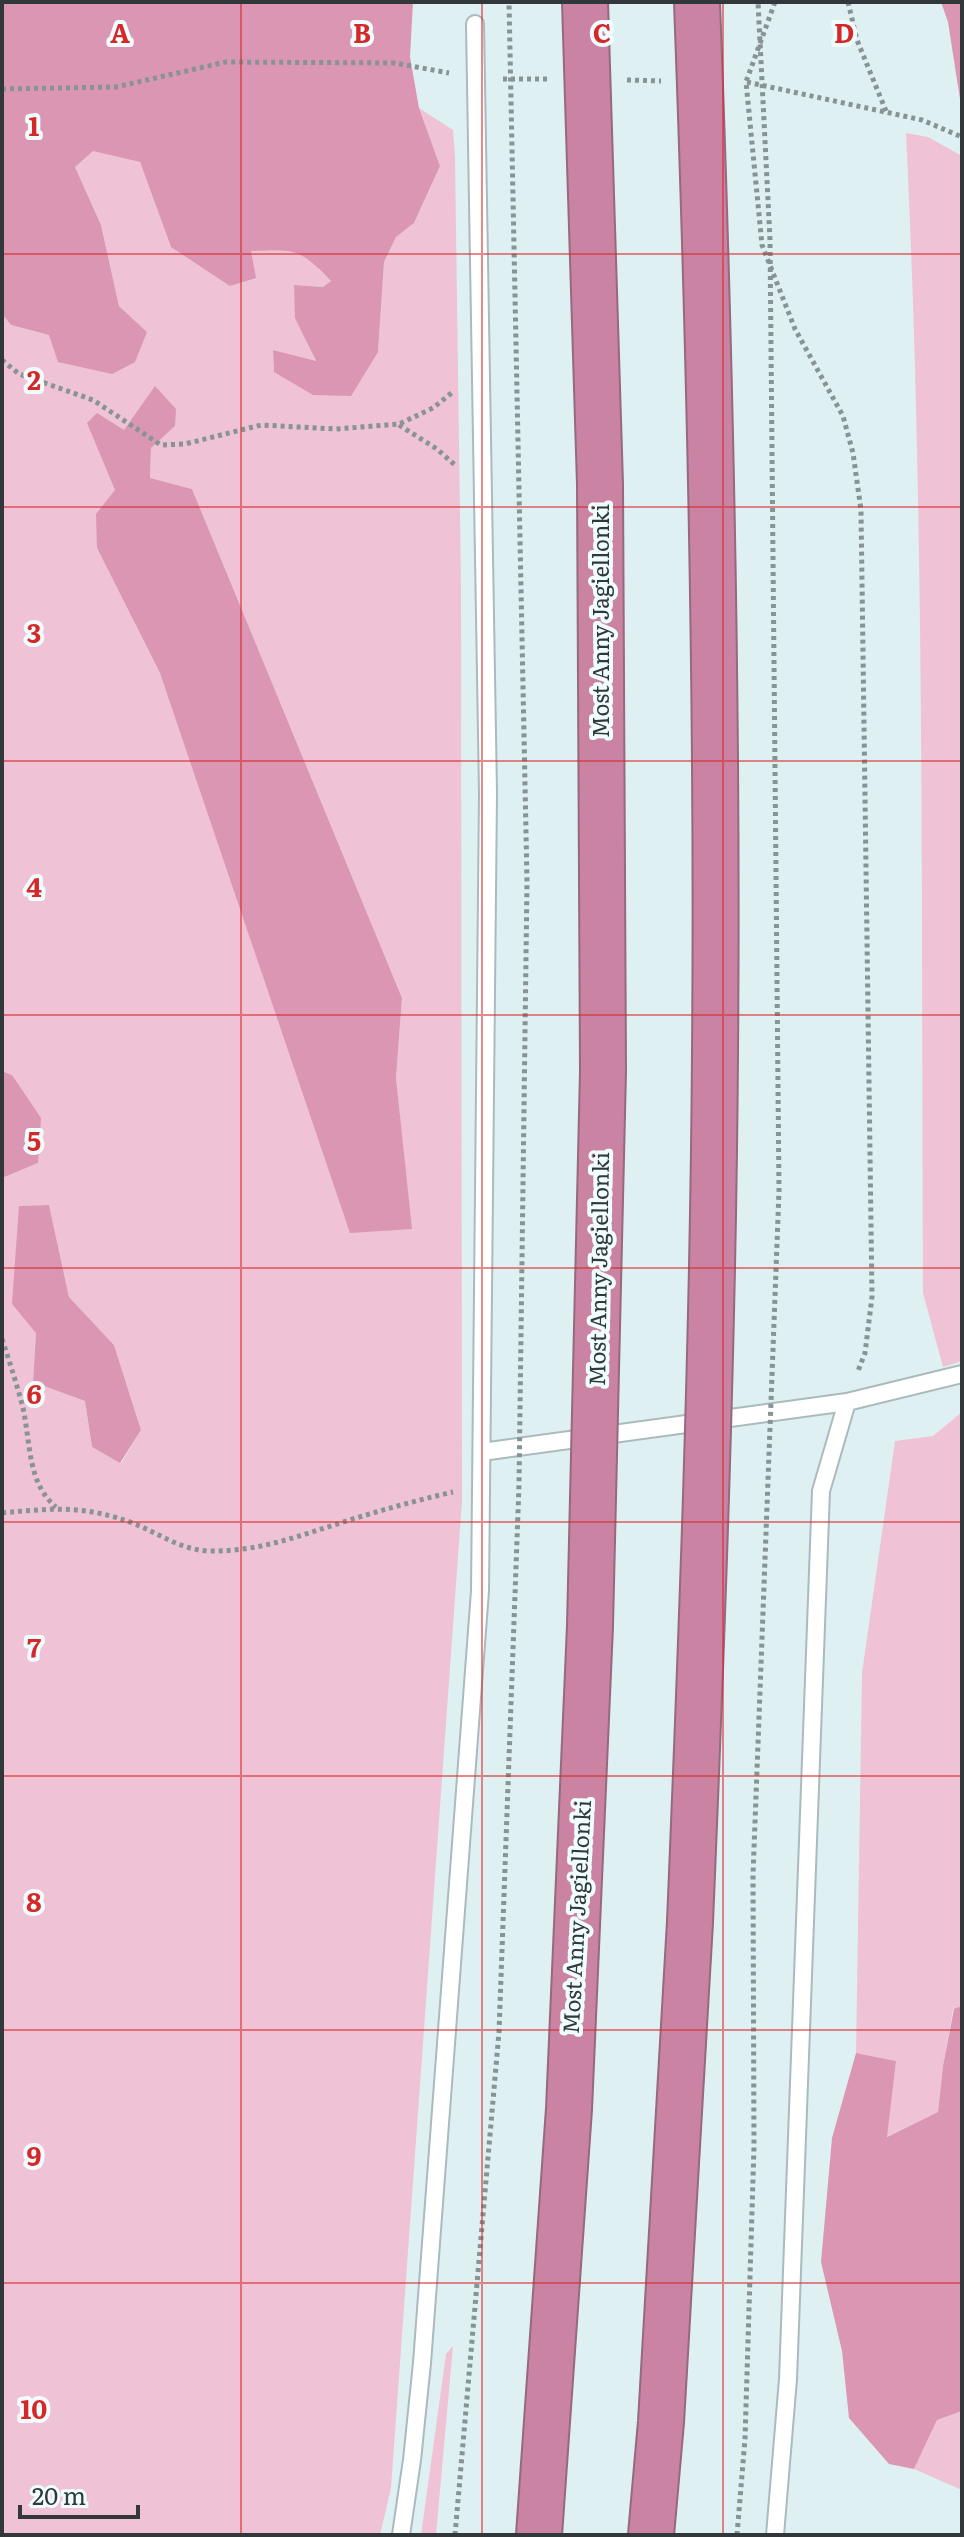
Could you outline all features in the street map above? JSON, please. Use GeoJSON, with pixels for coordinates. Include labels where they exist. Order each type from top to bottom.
{"type":"FeatureCollection","features":[{"type":"Feature","properties":{"kind":"highway","name":"Most Anny Jagiellonki"},"geometry":{"type":"LineString","coordinates":[[539,2535],[569,2109],[598,1354],[603,1071],[600,484],[585,2]]}},
{"type":"Feature","properties":{"kind":"highway"},"geometry":{"type":"LineString","coordinates":[[651,2535],[662,2406],[690,1922],[711,1350],[715,1055],[713,555],[697,2]]}},
{"type":"Feature","properties":{"kind":"lane"},"geometry":{"type":"LineString","coordinates":[[401,2535],[424,2348],[480,1591],[488,793],[475,24]]}},
{"type":"Feature","properties":{"kind":"lane"},"geometry":{"type":"LineString","coordinates":[[482,1452],[847,1402],[962,1374]]}},
{"type":"Feature","properties":{"kind":"lane"},"geometry":{"type":"LineString","coordinates":[[775,2535],[788,2379],[821,1491],[847,1402]]}},
{"type":"Feature","properties":{"kind":"path"},"geometry":{"type":"LineString","coordinates":[[455,2535],[499,2032],[519,1485],[527,882],[509,2]]}},
{"type":"Feature","properties":{"kind":"path"},"geometry":{"type":"LineString","coordinates":[[737,2535],[746,2424],[754,2146],[753,1875],[779,1191],[770,240],[758,2]]}},
{"type":"Feature","properties":{"kind":"path"},"geometry":{"type":"LineString","coordinates":[[775,2],[746,82],[762,245],[795,329],[843,416],[853,453],[861,510],[872,1297],[865,1353],[847,1402]]}},
{"type":"Feature","properties":{"kind":"path"},"geometry":{"type":"LineString","coordinates":[[848,2],[857,40],[887,112]]}},
{"type":"Feature","properties":{"kind":"path"},"geometry":{"type":"LineString","coordinates":[[2,89],[116,87],[226,62],[395,63],[476,79]]}},
{"type":"Feature","properties":{"kind":"path"},"geometry":{"type":"LineString","coordinates":[[857,104],[922,120],[962,137]]}},
{"type":"Feature","properties":{"kind":"path"},"geometry":{"type":"LineString","coordinates":[[2,360],[19,374],[93,400],[161,445],[185,444],[261,425],[336,429],[399,424],[433,408],[461,385],[480,354]]}},
{"type":"Feature","properties":{"kind":"path"},"geometry":{"type":"LineString","coordinates":[[399,424],[437,449],[482,495]]}},
{"type":"Feature","properties":{"kind":"path"},"geometry":{"type":"LineString","coordinates":[[2,1339],[23,1406],[33,1468],[40,1490],[57,1508]]}},
{"type":"Feature","properties":{"kind":"path"},"geometry":{"type":"LineString","coordinates":[[2,1513],[85,1509],[133,1524],[187,1549],[255,1549],[403,1503],[481,1486]]}},
{"type":"Feature","properties":{"kind":"shaded area"},"geometry":{"type":"Polygon","coordinates":[[[2,2],[413,2],[410,57],[419,108],[440,166],[414,223],[396,237],[384,262],[378,352],[351,396],[313,395],[274,372],[273,350],[316,361],[295,318],[294,285],[323,287],[331,281],[320,270],[296,253],[251,251],[256,278],[230,286],[171,247],[140,162],[93,151],[75,167],[101,225],[119,306],[147,332],[135,362],[112,374],[58,362],[49,335],[11,325],[2,314],[2,2]]]}},
{"type":"Feature","properties":{"kind":"shaded area"},"geometry":{"type":"Polygon","coordinates":[[[941,2],[962,2],[962,112],[948,22],[941,2]]]}},
{"type":"Feature","properties":{"kind":"shaded area"},"geometry":{"type":"Polygon","coordinates":[[[419,108],[453,130],[455,157],[461,585],[462,1501],[391,2488],[380,2535],[2,2535],[2,1178],[38,1163],[12,1075],[2,1071],[2,314],[11,325],[49,335],[147,332],[119,306],[101,225],[75,167],[92,150],[140,162],[171,247],[294,250],[308,258],[331,281],[323,287],[294,285],[296,318],[316,362],[273,350],[274,372],[378,352],[384,262],[396,237],[414,223],[440,166],[419,108]],[[156,387],[124,430],[115,490],[97,548],[160,673],[411,1229],[396,1078],[402,998],[192,489],[150,478],[151,447],[175,426],[156,387]],[[49,1205],[19,1206],[36,1333],[33,1382],[85,1401],[92,1447],[121,1463],[141,1430],[114,1345],[69,1297],[49,1205]]]}},
{"type":"Feature","properties":{"kind":"shaded area"},"geometry":{"type":"Polygon","coordinates":[[[906,133],[928,137],[962,156],[962,1361],[943,1367],[923,1293],[919,568],[906,133]]]}},
{"type":"Feature","properties":{"kind":"shaded area"},"geometry":{"type":"Polygon","coordinates":[[[155,386],[176,409],[175,426],[151,448],[150,478],[192,489],[402,998],[396,1078],[412,1229],[350,1233],[160,673],[97,548],[96,514],[115,490],[87,423],[97,413],[124,430],[155,386]]]}},
{"type":"Feature","properties":{"kind":"shaded area"},"geometry":{"type":"Polygon","coordinates":[[[2,1071],[12,1075],[41,1118],[38,1163],[2,1178],[2,1071]]]}},
{"type":"Feature","properties":{"kind":"shaded area"},"geometry":{"type":"Polygon","coordinates":[[[49,1205],[69,1297],[114,1345],[141,1430],[120,1463],[92,1447],[85,1401],[33,1382],[36,1333],[12,1304],[19,1206],[49,1205]]]}},
{"type":"Feature","properties":{"kind":"shaded area"},"geometry":{"type":"Polygon","coordinates":[[[962,1412],[962,2006],[953,2010],[938,2112],[886,2137],[896,2061],[856,2053],[862,1673],[895,1441],[933,1436],[962,1412]]]}},
{"type":"Feature","properties":{"kind":"shaded area"},"geometry":{"type":"Polygon","coordinates":[[[962,2006],[962,2411],[937,2420],[914,2469],[889,2464],[849,2418],[842,2351],[821,2262],[832,2138],[856,2053],[896,2061],[887,2137],[938,2112],[954,2009],[962,2006]]]}},
{"type":"Feature","properties":{"kind":"shaded area"},"geometry":{"type":"Polygon","coordinates":[[[453,2346],[436,2535],[421,2535],[446,2354],[453,2346]]]}},
{"type":"Feature","properties":{"kind":"shaded area"},"geometry":{"type":"Polygon","coordinates":[[[962,2411],[962,2490],[914,2469],[937,2420],[962,2411]]]}}]}
